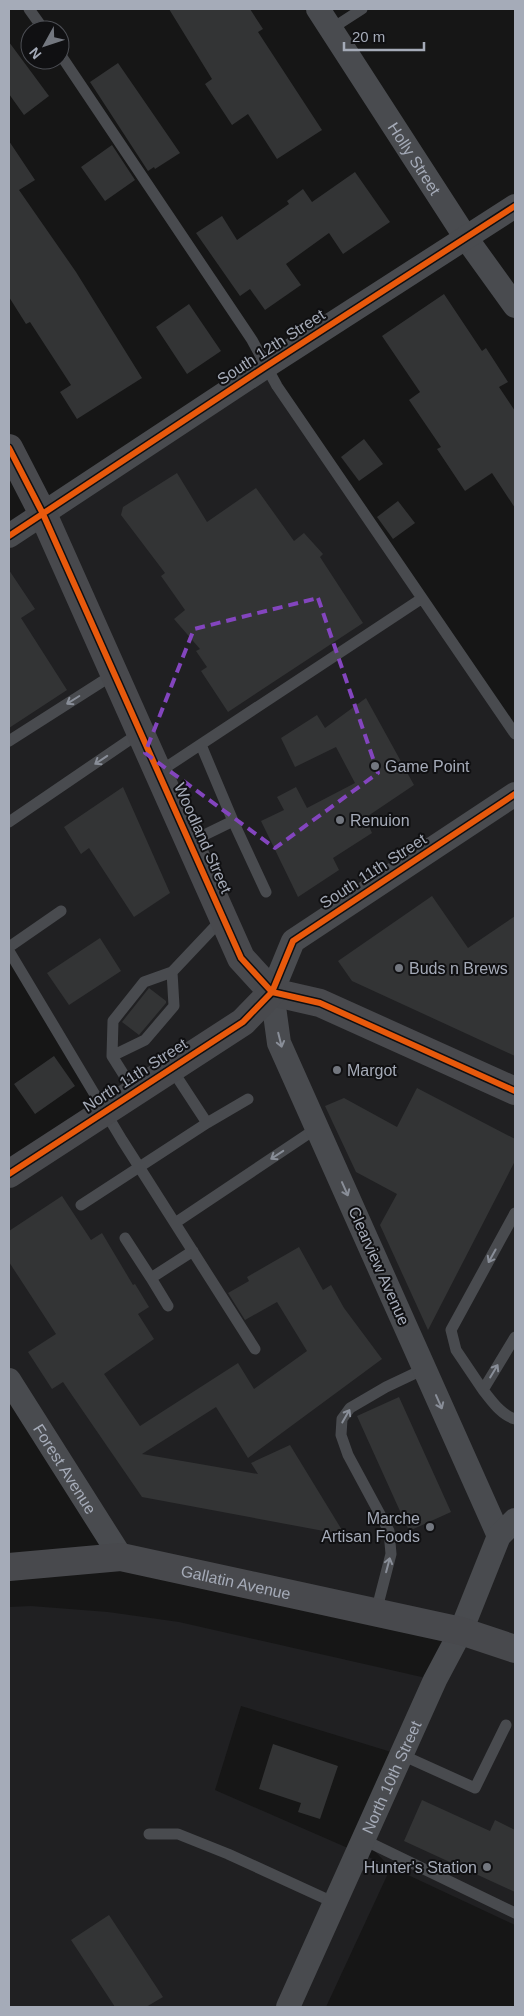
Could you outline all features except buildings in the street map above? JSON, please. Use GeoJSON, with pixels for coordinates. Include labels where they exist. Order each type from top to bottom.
{"type":"FeatureCollection","features":[{"type":"Feature","properties":{"kind":"street","name":"Holly Street"},"geometry":{"type":"LineString","coordinates":[[318,9],[466,238],[515,306]]}},
{"type":"Feature","properties":{"kind":"street","name":"South 12th Street"},"geometry":{"type":"LineString","coordinates":[[9,536],[265,367],[515,206]]}},
{"type":"Feature","properties":{"kind":"street","name":"Woodland Street"},"geometry":{"type":"LineString","coordinates":[[9,448],[42,514],[241,958],[272,992]]}},
{"type":"Feature","properties":{"kind":"street","name":"South 11th Street"},"geometry":{"type":"LineString","coordinates":[[272,992],[293,941],[515,794]]}},
{"type":"Feature","properties":{"kind":"street","name":"North 11th Street"},"geometry":{"type":"LineString","coordinates":[[9,1174],[134,1091],[243,1022],[272,992]]}},
{"type":"Feature","properties":{"kind":"street"},"geometry":{"type":"LineString","coordinates":[[272,992],[320,1003],[515,1091]]}},
{"type":"Feature","properties":{"kind":"street","name":"Clearview Avenue"},"geometry":{"type":"LineString","coordinates":[[272,992],[279,1043],[424,1369],[507,1528]]}},
{"type":"Feature","properties":{"kind":"street","name":"Forest Avenue"},"geometry":{"type":"LineString","coordinates":[[9,1380],[121,1556]]}},
{"type":"Feature","properties":{"kind":"street","name":"North 10th Street"},"geometry":{"type":"LineString","coordinates":[[288,2007],[507,1528]]}},
{"type":"Feature","properties":{"kind":"street","name":"Gallatin Avenue"},"geometry":{"type":"LineString","coordinates":[[9,1567],[121,1556],[461,1631],[515,1649]]}},
{"type":"Feature","properties":{"kind":"lane"},"geometry":{"type":"LineString","coordinates":[[29,9],[37,20]]}},
{"type":"Feature","properties":{"kind":"lane"},"geometry":{"type":"LineString","coordinates":[[331,29],[362,9]]}},
{"type":"Feature","properties":{"kind":"lane"},"geometry":{"type":"LineString","coordinates":[[70,69],[252,340],[265,367],[421,599],[515,734]]}},
{"type":"Feature","properties":{"kind":"lane"},"geometry":{"type":"LineString","coordinates":[[159,772],[421,599]]}},
{"type":"Feature","properties":{"kind":"lane"},"geometry":{"type":"LineString","coordinates":[[9,741],[114,674]]}},
{"type":"Feature","properties":{"kind":"lane"},"geometry":{"type":"LineString","coordinates":[[9,822],[141,732]]}},
{"type":"Feature","properties":{"kind":"lane"},"geometry":{"type":"LineString","coordinates":[[202,744],[233,822],[266,892]]}},
{"type":"Feature","properties":{"kind":"lane"},"geometry":{"type":"LineString","coordinates":[[190,842],[233,822]]}},
{"type":"Feature","properties":{"kind":"lane"},"geometry":{"type":"LineString","coordinates":[[9,947],[61,911]]}},
{"type":"Feature","properties":{"kind":"lane"},"geometry":{"type":"LineString","coordinates":[[134,1091],[112,1056],[113,1021],[144,982],[172,972],[223,918]]}},
{"type":"Feature","properties":{"kind":"lane"},"geometry":{"type":"LineString","coordinates":[[9,951],[140,1167],[255,1349]]}},
{"type":"Feature","properties":{"kind":"lane"},"geometry":{"type":"LineString","coordinates":[[112,1056],[145,1040],[174,1006],[172,972]]}},
{"type":"Feature","properties":{"kind":"lane"},"geometry":{"type":"LineString","coordinates":[[171,1068],[206,1123]]}},
{"type":"Feature","properties":{"kind":"lane"},"geometry":{"type":"LineString","coordinates":[[80,1205],[206,1123],[248,1099]]}},
{"type":"Feature","properties":{"kind":"lane"},"geometry":{"type":"LineString","coordinates":[[175,1223],[318,1128]]}},
{"type":"Feature","properties":{"kind":"lane"},"geometry":{"type":"LineString","coordinates":[[515,1213],[451,1330],[456,1350],[483,1390],[501,1410],[509,1417],[515,1419]]}},
{"type":"Feature","properties":{"kind":"lane"},"geometry":{"type":"LineString","coordinates":[[125,1238],[168,1306]]}},
{"type":"Feature","properties":{"kind":"lane"},"geometry":{"type":"LineString","coordinates":[[151,1278],[193,1251]]}},
{"type":"Feature","properties":{"kind":"lane"},"geometry":{"type":"LineString","coordinates":[[483,1390],[515,1336]]}},
{"type":"Feature","properties":{"kind":"lane"},"geometry":{"type":"LineString","coordinates":[[376,1612],[391,1554],[389,1531],[348,1455],[341,1434],[342,1419],[350,1408],[386,1387],[424,1369]]}},
{"type":"Feature","properties":{"kind":"lane"},"geometry":{"type":"LineString","coordinates":[[402,1755],[475,1788],[506,1725]]}},
{"type":"Feature","properties":{"kind":"lane"},"geometry":{"type":"LineString","coordinates":[[148,1834],[178,1834],[228,1854],[335,1902]]}},
{"type":"Feature","properties":{"kind":"lane"},"geometry":{"type":"LineString","coordinates":[[364,1840],[515,1913]]}},
{"type":"Feature","properties":{"kind":"highlighted area"},"geometry":{"type":"Polygon","coordinates":[[[318,598],[378,773],[275,848],[145,753],[194,629],[318,598]]]}},
{"type":"Feature","properties":{"kind":"shaded area"},"geometry":{"type":"Polygon","coordinates":[[[265,367],[515,734],[515,1925],[391,1867],[326,2007],[9,2007],[9,1607],[31,1606],[108,1612],[179,1622],[435,1680],[461,1631],[121,1557],[9,1380],[9,1174],[105,1110],[9,951],[9,536],[265,367]],[[241,1706],[215,1790],[389,1866],[364,1840],[401,1755],[241,1706]]]}},
{"type":"Feature","properties":{"kind":"cycle path"},"geometry":{"type":"LineString","coordinates":[[9,536],[265,367],[515,206]]}},
{"type":"Feature","properties":{"kind":"cycle path"},"geometry":{"type":"LineString","coordinates":[[9,448],[43,514],[241,958],[272,992],[320,1003],[515,1091]]}},
{"type":"Feature","properties":{"kind":"cycle path"},"geometry":{"type":"LineString","coordinates":[[9,1174],[243,1022],[272,992],[293,941],[515,794]]}},
{"type":"Feature","properties":{"kind":"place","name":"Game Point"},"geometry":{"type":"Point","coordinates":[375,766]}},
{"type":"Feature","properties":{"kind":"place","name":"Renuion"},"geometry":{"type":"Point","coordinates":[340,820]}},
{"type":"Feature","properties":{"kind":"place","name":"Buds n Brews"},"geometry":{"type":"Point","coordinates":[399,968]}},
{"type":"Feature","properties":{"kind":"place","name":"Margot"},"geometry":{"type":"Point","coordinates":[337,1070]}},
{"type":"Feature","properties":{"kind":"place","name":"Marche Artisan Foods"},"geometry":{"type":"Point","coordinates":[430,1527]}},
{"type":"Feature","properties":{"kind":"place","name":"Hunter's Station"},"geometry":{"type":"Point","coordinates":[487,1867]}}]}
